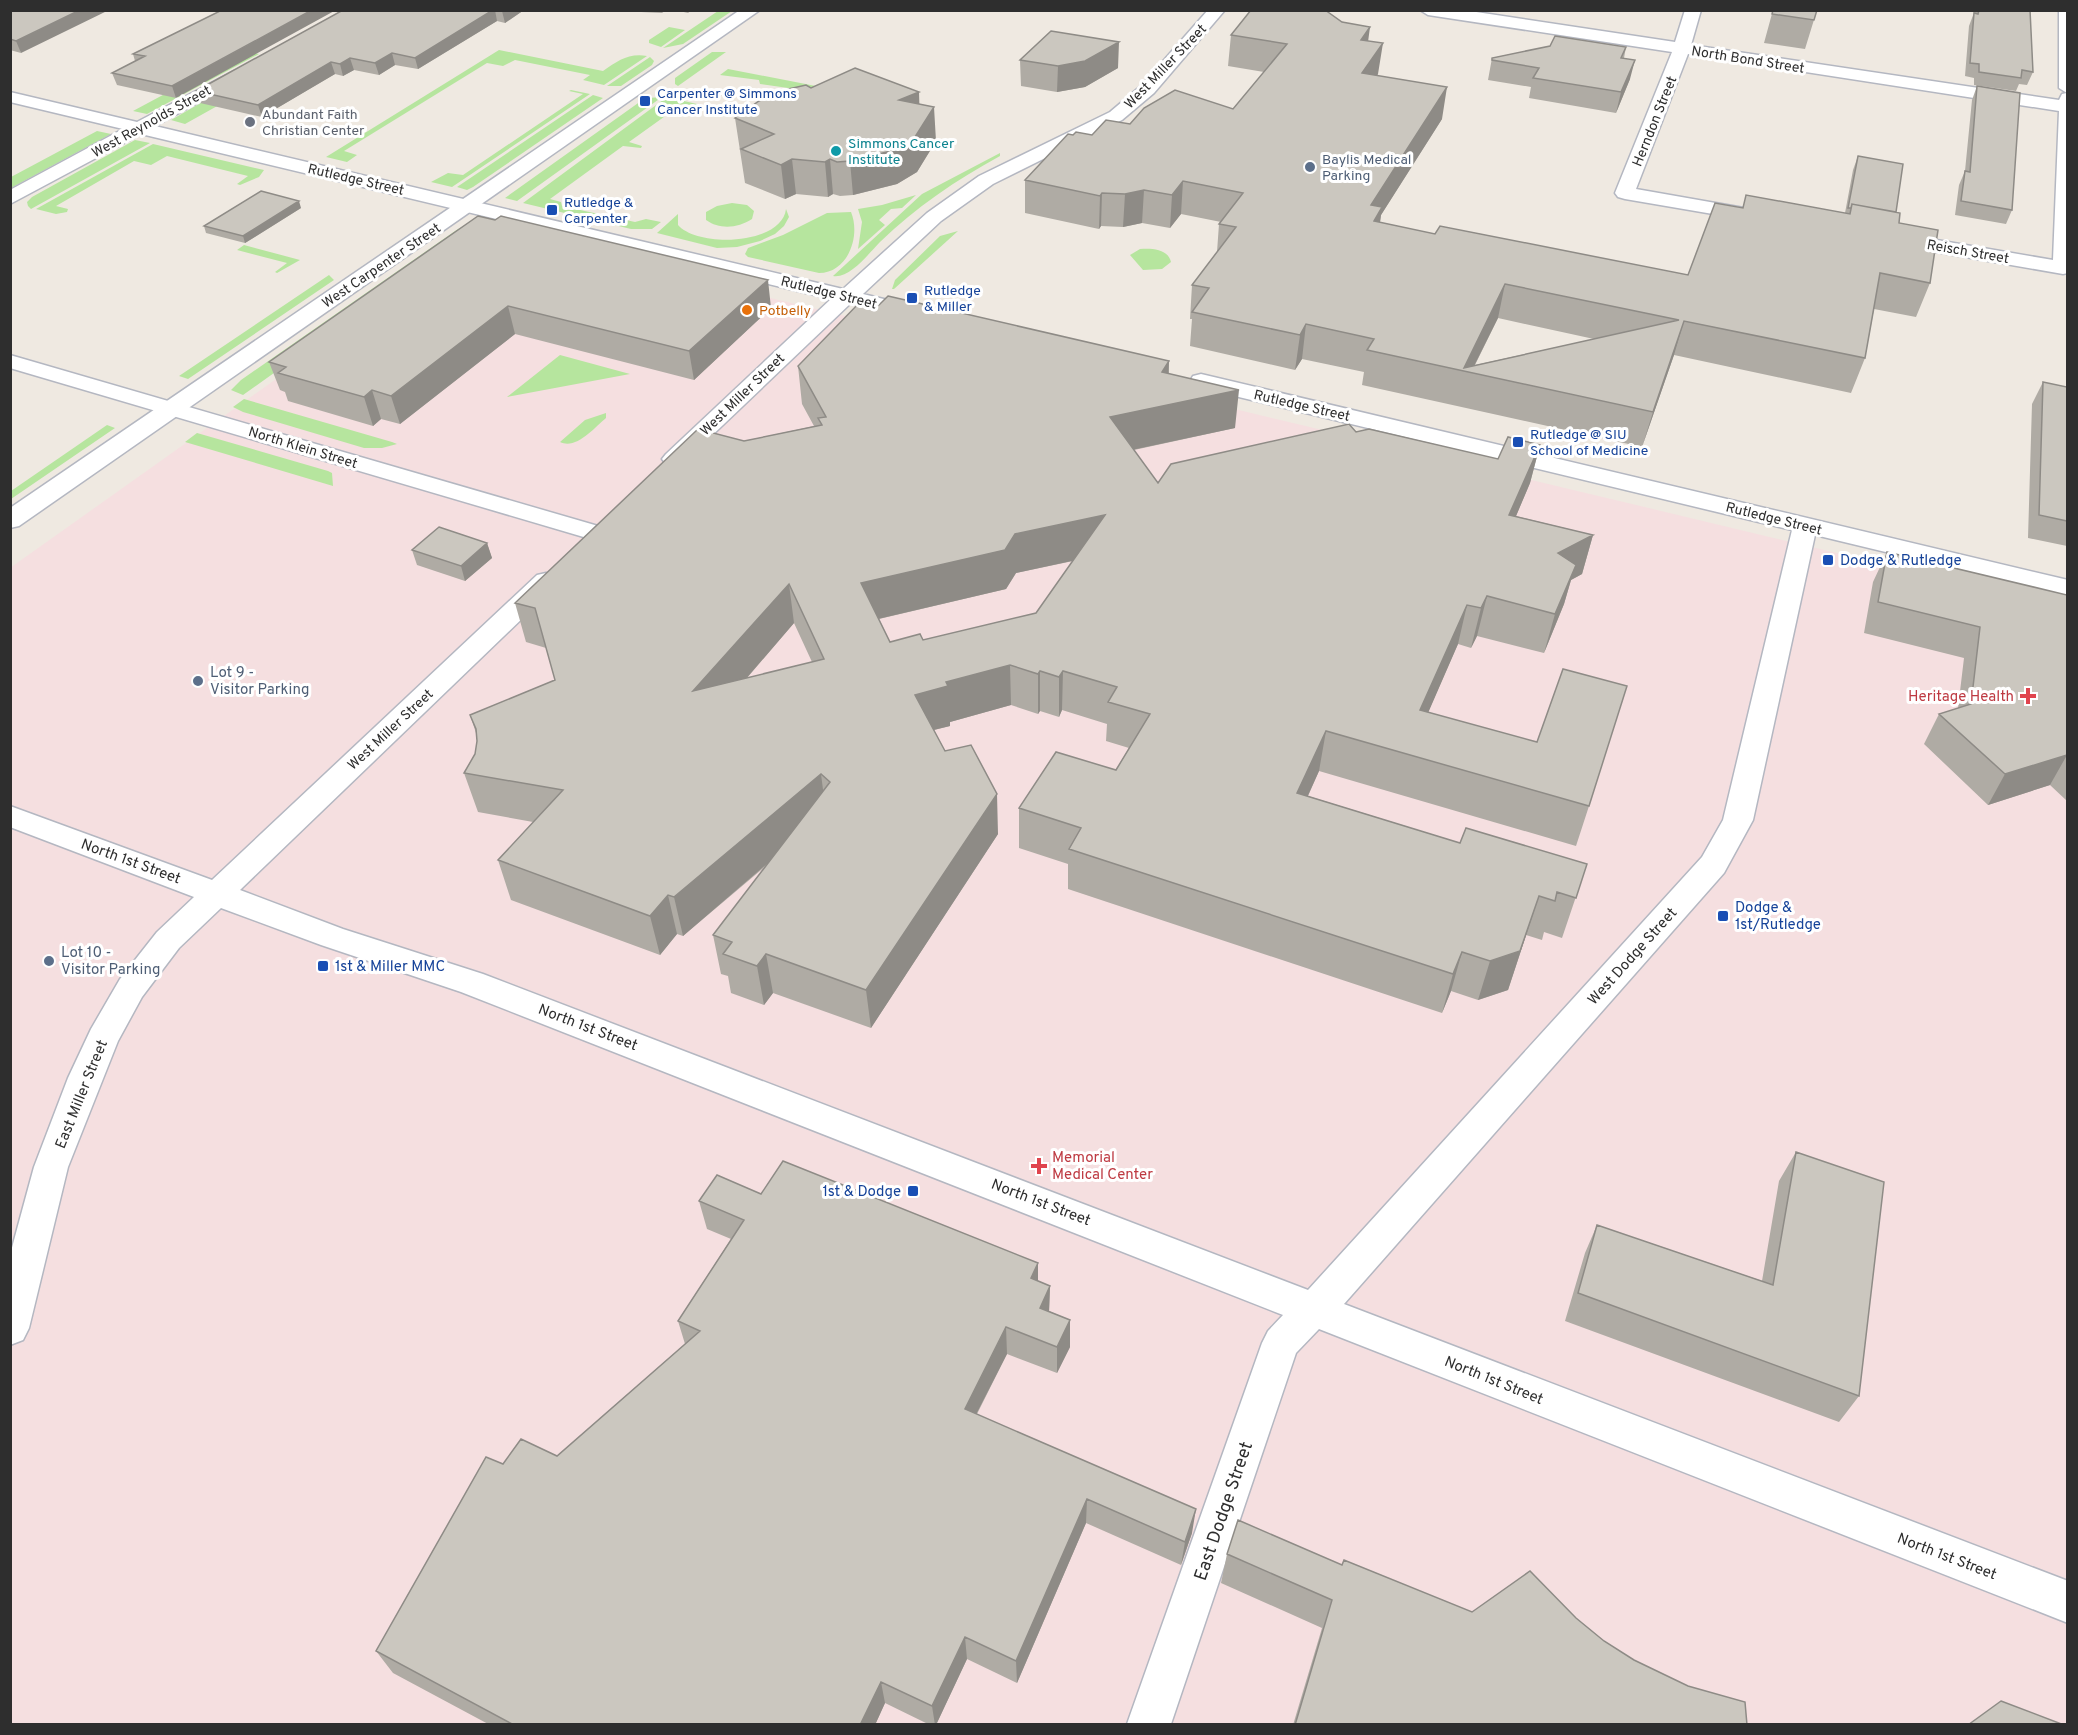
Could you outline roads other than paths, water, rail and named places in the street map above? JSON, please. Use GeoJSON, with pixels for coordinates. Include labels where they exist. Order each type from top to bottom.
{"type":"FeatureCollection","features":[{"type":"Feature","properties":{"kind":"street","name":"West Carpenter Street"},"geometry":{"type":"LineString","coordinates":[[10,520],[752,10]]}},
{"type":"Feature","properties":{"kind":"street","name":"West Miller Street"},"geometry":{"type":"LineString","coordinates":[[654,478],[824,316],[954,201],[986,180],[1036,154],[1095,128],[1131,104],[1217,10]]}},
{"type":"Feature","properties":{"kind":"street","name":"North Bond Street"},"geometry":{"type":"LineString","coordinates":[[1428,10],[2067,107]]}},
{"type":"Feature","properties":{"kind":"street","name":"Herndon Street"},"geometry":{"type":"LineString","coordinates":[[1693,10],[1682,49],[1625,193],[1768,217]]}},
{"type":"Feature","properties":{"kind":"street"},"geometry":{"type":"LineString","coordinates":[[2067,10],[2067,88]]}},
{"type":"Feature","properties":{"kind":"street","name":"West Reynolds Street"},"geometry":{"type":"LineString","coordinates":[[10,198],[246,70]]}},
{"type":"Feature","properties":{"kind":"street","name":"Rutledge Street"},"geometry":{"type":"LineString","coordinates":[[10,97],[934,317]]}},
{"type":"Feature","properties":{"kind":"street"},"geometry":{"type":"LineString","coordinates":[[2067,98],[2067,107]]}},
{"type":"Feature","properties":{"kind":"street","name":"Reisch Street"},"geometry":{"type":"LineString","coordinates":[[1874,235],[2063,267],[2067,107]]}},
{"type":"Feature","properties":{"kind":"street","name":"North Klein Street"},"geometry":{"type":"LineString","coordinates":[[10,361],[172,408],[587,541]]}},
{"type":"Feature","properties":{"kind":"street","name":"Rutledge Street"},"geometry":{"type":"LineString","coordinates":[[1175,375],[2067,588]]}},
{"type":"Feature","properties":{"kind":"street","name":"West Dodge Street"},"geometry":{"type":"LineString","coordinates":[[1315,1310],[1714,862],[1738,820],[1805,526]]}},
{"type":"Feature","properties":{"kind":"street","name":"West Miller Street"},"geometry":{"type":"LineString","coordinates":[[217,893],[587,541]]}},
{"type":"Feature","properties":{"kind":"street","name":"North 1st Street"},"geometry":{"type":"LineString","coordinates":[[10,816],[332,937],[472,983],[2067,1602]]}},
{"type":"Feature","properties":{"kind":"street","name":"East Miller Street"},"geometry":{"type":"LineString","coordinates":[[10,1328],[51,1167],[85,1078],[104,1038],[131,988],[157,952],[217,893]]}},
{"type":"Feature","properties":{"kind":"street","name":"East Dodge Street"},"geometry":{"type":"LineString","coordinates":[[1149,1725],[1281,1343],[1315,1310]]}},
{"type":"Feature","properties":{"kind":"place","name":"Carpenter @ Simmons Cancer Institute"},"geometry":{"type":"Point","coordinates":[645,101]}},
{"type":"Feature","properties":{"kind":"place","name":"Abundant Faith Christian Center"},"geometry":{"type":"Point","coordinates":[250,122]}},
{"type":"Feature","properties":{"kind":"place","name":"Simmons Cancer Institute"},"geometry":{"type":"Point","coordinates":[836,151]}},
{"type":"Feature","properties":{"kind":"place","name":"Baylis Medical Parking"},"geometry":{"type":"Point","coordinates":[1310,167]}},
{"type":"Feature","properties":{"kind":"place","name":"Rutledge & Carpenter"},"geometry":{"type":"Point","coordinates":[552,210]}},
{"type":"Feature","properties":{"kind":"place","name":"Rutledge & Miller"},"geometry":{"type":"Point","coordinates":[912,298]}},
{"type":"Feature","properties":{"kind":"place","name":"Potbelly"},"geometry":{"type":"Point","coordinates":[747,310]}},
{"type":"Feature","properties":{"kind":"place","name":"Rutledge @ SIU School of Medicine"},"geometry":{"type":"Point","coordinates":[1518,442]}},
{"type":"Feature","properties":{"kind":"place","name":"Dodge & Rutledge"},"geometry":{"type":"Point","coordinates":[1828,560]}},
{"type":"Feature","properties":{"kind":"place","name":"Lot 9 - Visitor Parking"},"geometry":{"type":"Point","coordinates":[198,681]}},
{"type":"Feature","properties":{"kind":"place","name":"Heritage Health"},"geometry":{"type":"Point","coordinates":[2028,696]}},
{"type":"Feature","properties":{"kind":"place","name":"Dodge & 1st/Rutledge"},"geometry":{"type":"Point","coordinates":[1723,916]}},
{"type":"Feature","properties":{"kind":"place","name":"Lot 10 - Visitor Parking"},"geometry":{"type":"Point","coordinates":[49,961]}},
{"type":"Feature","properties":{"kind":"place","name":"1st & Miller MMC"},"geometry":{"type":"Point","coordinates":[323,966]}},
{"type":"Feature","properties":{"kind":"place","name":"Memorial Medical Center"},"geometry":{"type":"Point","coordinates":[1039,1166]}},
{"type":"Feature","properties":{"kind":"place","name":"1st & Dodge"},"geometry":{"type":"Point","coordinates":[913,1191]}}]}
